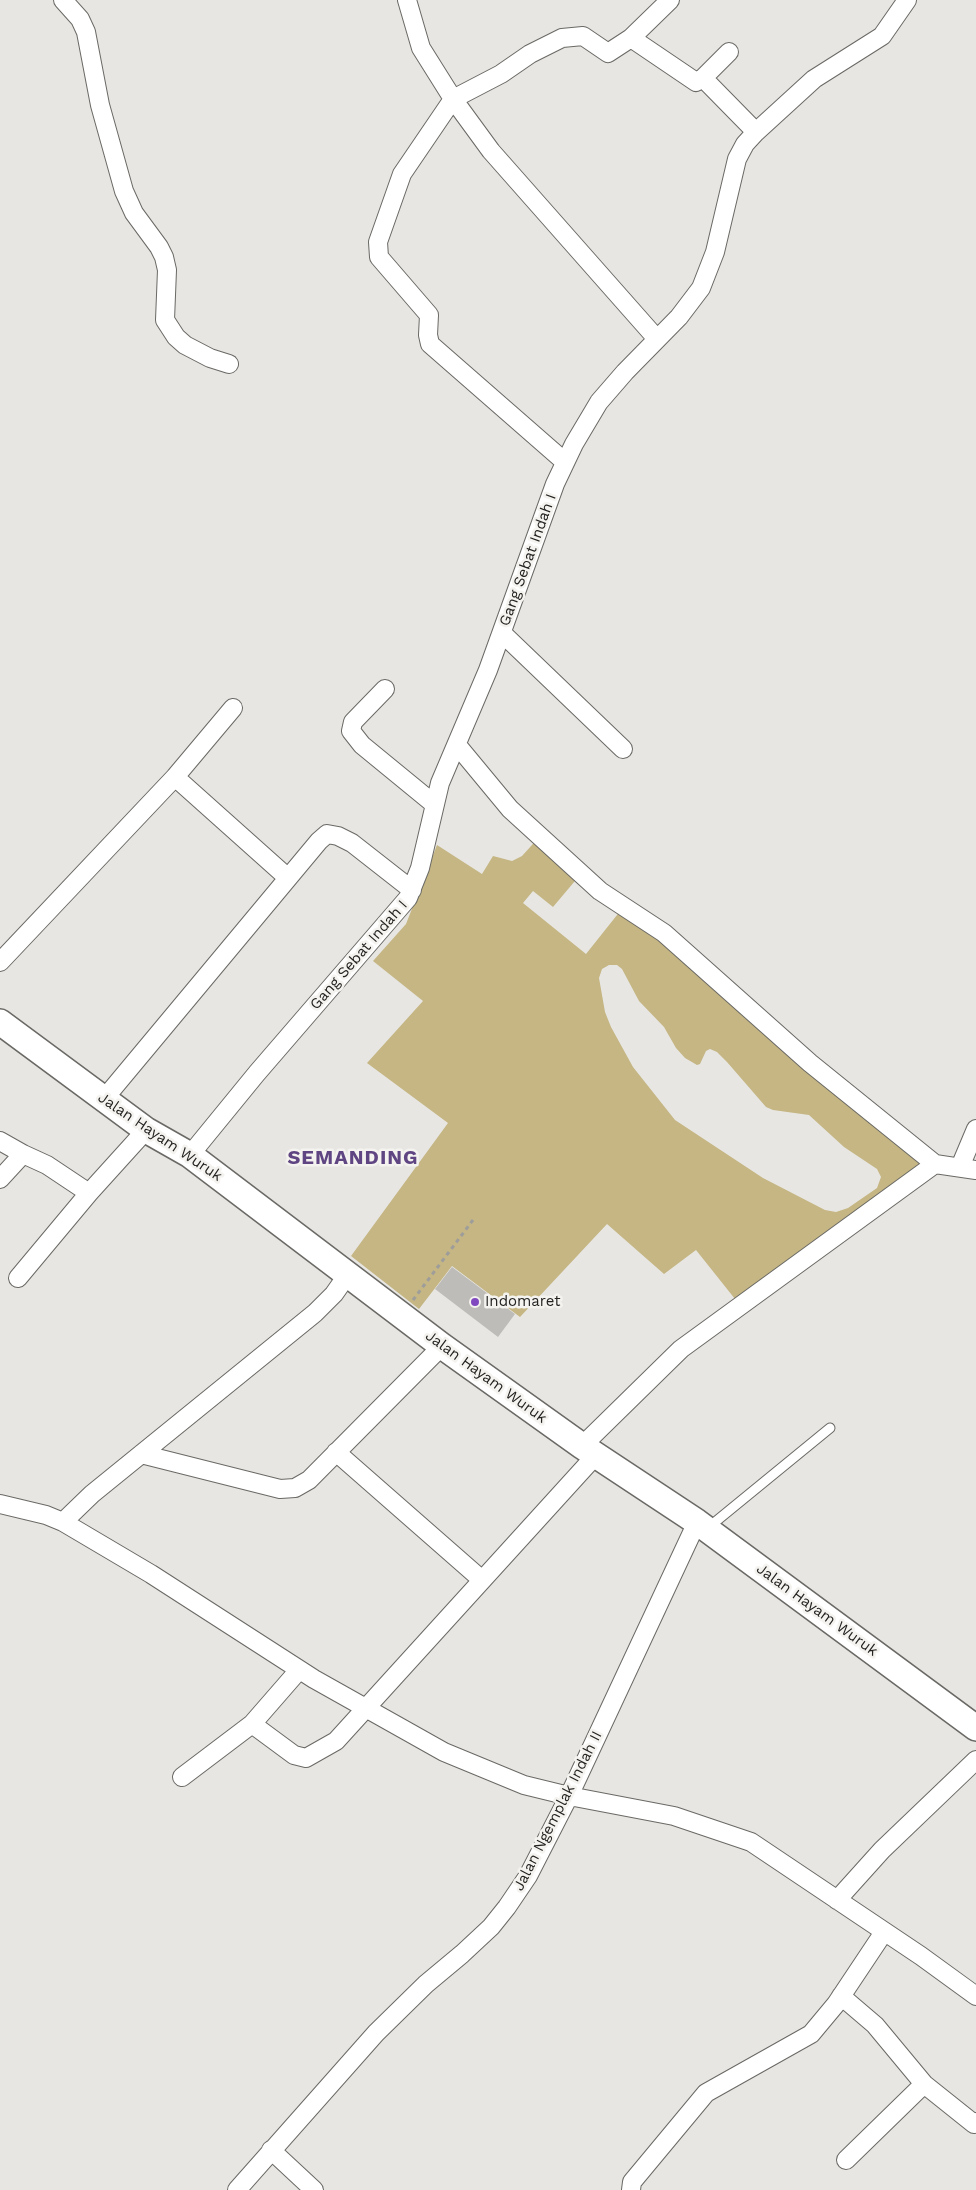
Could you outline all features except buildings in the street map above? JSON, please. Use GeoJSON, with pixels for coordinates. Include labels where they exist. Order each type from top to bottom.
{"type":"FeatureCollection","features":[{"type":"Feature","properties":{"kind":"main road","name":"Jalan Hayam Wuruk"},"geometry":{"type":"LineString","coordinates":[[0,1022],[146,1130],[190,1155],[442,1346],[589,1450],[702,1525],[976,1728]]}},
{"type":"Feature","properties":{"kind":"street"},"geometry":{"type":"LineString","coordinates":[[63,0],[80,19],[86,32],[100,105],[124,191],[134,213],[159,247],[164,257],[167,270],[165,320],[176,337],[185,345],[210,358],[229,364]]}},
{"type":"Feature","properties":{"kind":"street"},"geometry":{"type":"LineString","coordinates":[[407,0],[422,48],[453,99],[491,151],[657,339]]}},
{"type":"Feature","properties":{"kind":"street"},"geometry":{"type":"LineString","coordinates":[[565,462],[430,344],[428,335],[429,315],[379,257],[378,242],[402,174],[453,99],[501,74],[530,54],[562,38],[583,36],[608,53],[631,38],[670,0]]}},
{"type":"Feature","properties":{"kind":"street","name":"Gang Sebat Indah I"},"geometry":{"type":"LineString","coordinates":[[190,1155],[257,1073],[397,914],[412,890],[420,868],[440,783],[502,633],[546,509],[565,462],[583,427],[599,402],[691,302],[706,276],[715,252],[737,159],[745,144],[814,79],[882,36],[907,0]]}},
{"type":"Feature","properties":{"kind":"street"},"geometry":{"type":"LineString","coordinates":[[631,38],[696,82],[728,52]]}},
{"type":"Feature","properties":{"kind":"street"},"geometry":{"type":"LineString","coordinates":[[702,78],[756,132]]}},
{"type":"Feature","properties":{"kind":"street"},"geometry":{"type":"LineString","coordinates":[[502,633],[623,749]]}},
{"type":"Feature","properties":{"kind":"street"},"geometry":{"type":"LineString","coordinates":[[385,689],[353,722],[351,731],[362,744],[434,804]]}},
{"type":"Feature","properties":{"kind":"street"},"geometry":{"type":"LineString","coordinates":[[0,962],[175,777],[233,708]]}},
{"type":"Feature","properties":{"kind":"street"},"geometry":{"type":"LineString","coordinates":[[457,745],[510,809],[600,891],[664,933],[810,1063],[935,1164],[968,1169],[976,1129]]}},
{"type":"Feature","properties":{"kind":"street"},"geometry":{"type":"LineString","coordinates":[[175,777],[288,878]]}},
{"type":"Feature","properties":{"kind":"street"},"geometry":{"type":"LineString","coordinates":[[104,1098],[326,834],[338,836],[352,843],[412,890]]}},
{"type":"Feature","properties":{"kind":"street"},"geometry":{"type":"LineString","coordinates":[[18,1278],[89,1193],[146,1130]]}},
{"type":"Feature","properties":{"kind":"street"},"geometry":{"type":"LineString","coordinates":[[0,1141],[47,1165],[89,1193]]}},
{"type":"Feature","properties":{"kind":"street"},"geometry":{"type":"LineString","coordinates":[[0,1179],[23,1154]]}},
{"type":"Feature","properties":{"kind":"street"},"geometry":{"type":"LineString","coordinates":[[252,1724],[294,1755],[306,1758],[336,1741],[482,1580],[589,1450],[681,1349],[935,1164]]}},
{"type":"Feature","properties":{"kind":"street"},"geometry":{"type":"LineString","coordinates":[[63,1522],[92,1494],[315,1313],[334,1294],[348,1274]]}},
{"type":"Feature","properties":{"kind":"street"},"geometry":{"type":"LineString","coordinates":[[141,1454],[280,1489],[295,1488],[309,1480],[442,1346]]}},
{"type":"Feature","properties":{"kind":"street"},"geometry":{"type":"LineString","coordinates":[[336,1452],[482,1580]]}},
{"type":"Feature","properties":{"kind":"street"},"geometry":{"type":"LineString","coordinates":[[0,1504],[46,1515],[63,1522],[152,1574],[299,1670],[444,1752],[524,1785],[569,1796],[674,1816],[751,1842],[976,1996]]}},
{"type":"Feature","properties":{"kind":"street","name":"Jalan Ngemplak Indah II"},"geometry":{"type":"LineString","coordinates":[[237,2190],[376,2033],[426,1984],[491,1927],[528,1876],[702,1525]]}},
{"type":"Feature","properties":{"kind":"street"},"geometry":{"type":"LineString","coordinates":[[182,1777],[252,1724],[299,1670]]}},
{"type":"Feature","properties":{"kind":"street"},"geometry":{"type":"LineString","coordinates":[[838,1900],[882,1850],[976,1760]]}},
{"type":"Feature","properties":{"kind":"street"},"geometry":{"type":"LineString","coordinates":[[631,2186],[706,2092],[811,2034],[841,1996],[884,1932]]}},
{"type":"Feature","properties":{"kind":"street"},"geometry":{"type":"LineString","coordinates":[[841,1996],[875,2025],[924,2084],[974,2124],[976,2122]]}},
{"type":"Feature","properties":{"kind":"street"},"geometry":{"type":"LineString","coordinates":[[846,2160],[924,2084]]}},
{"type":"Feature","properties":{"kind":"street"},"geometry":{"type":"LineString","coordinates":[[271,2150],[314,2190]]}},
{"type":"Feature","properties":{"kind":"lane"},"geometry":{"type":"LineString","coordinates":[[702,1525],[830,1428]]}},
{"type":"Feature","properties":{"kind":"path"},"geometry":{"type":"LineString","coordinates":[[402,1315],[473,1220]]}},
{"type":"Feature","properties":{"kind":"shaded area"},"geometry":{"type":"Polygon","coordinates":[[[541,835],[580,875],[553,907],[533,891],[523,903],[586,954],[621,910],[664,935],[924,1162],[735,1299],[696,1250],[664,1274],[607,1224],[520,1317],[452,1266],[419,1309],[351,1256],[448,1123],[367,1063],[423,1001],[373,961],[406,924],[437,845],[482,874],[493,856],[512,861],[522,856],[541,835]],[[609,965],[602,969],[599,978],[605,1012],[633,1067],[675,1120],[763,1178],[825,1210],[836,1212],[848,1208],[877,1188],[881,1177],[877,1169],[844,1147],[809,1115],[773,1110],[766,1107],[717,1052],[710,1049],[706,1051],[700,1064],[697,1065],[685,1058],[676,1048],[664,1027],[639,1001],[622,969],[617,965],[609,965]]]}},
{"type":"Feature","properties":{"kind":"place","name":"Indomaret"},"geometry":{"type":"Point","coordinates":[475,1302]}},
{"type":"Feature","properties":{"kind":"district","name":"SEMANDING"},"geometry":{"type":"Point","coordinates":[353,1158]}}]}
